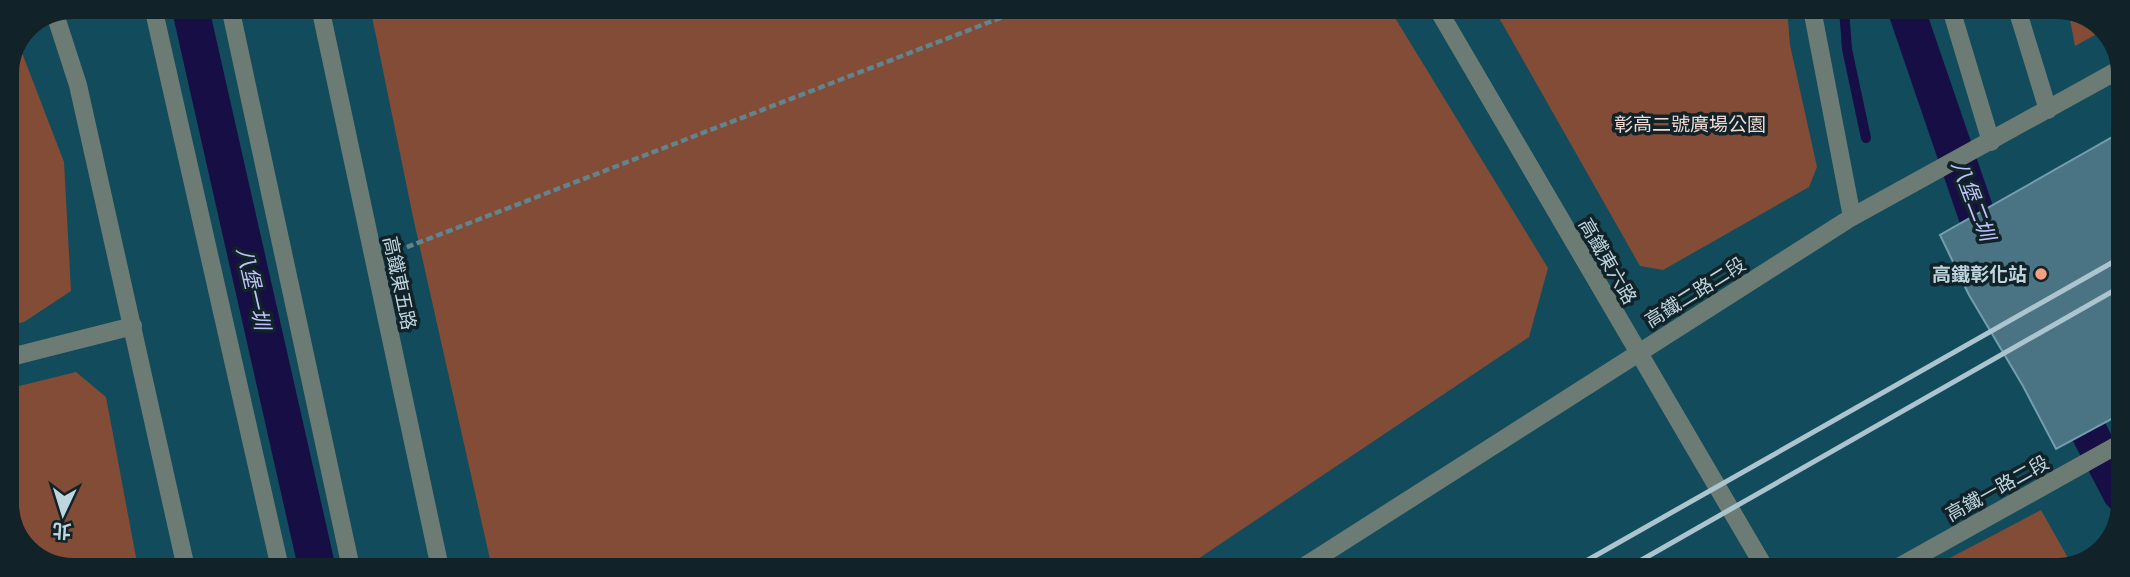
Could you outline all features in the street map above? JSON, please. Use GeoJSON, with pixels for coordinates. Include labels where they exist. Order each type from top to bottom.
{"type":"FeatureCollection","features":[{"type":"Feature","properties":{"kind":"street"},"geometry":{"type":"LineString","coordinates":[[156,19],[278,558]]}},
{"type":"Feature","properties":{"kind":"street"},"geometry":{"type":"LineString","coordinates":[[233,19],[349,558]]}},
{"type":"Feature","properties":{"kind":"street","name":"高鐵東五路"},"geometry":{"type":"LineString","coordinates":[[323,19],[438,558]]}},
{"type":"Feature","properties":{"kind":"street","name":"高鐵東六路"},"geometry":{"type":"LineString","coordinates":[[1443,19],[1759,558]]}},
{"type":"Feature","properties":{"kind":"street"},"geometry":{"type":"LineString","coordinates":[[1814,19],[1852,217]]}},
{"type":"Feature","properties":{"kind":"street"},"geometry":{"type":"LineString","coordinates":[[1954,19],[1991,142]]}},
{"type":"Feature","properties":{"kind":"street"},"geometry":{"type":"LineString","coordinates":[[2020,19],[2048,110]]}},
{"type":"Feature","properties":{"kind":"street"},"geometry":{"type":"LineString","coordinates":[[57,22],[78,85],[184,558]]}},
{"type":"Feature","properties":{"kind":"street","name":"高鐵二路二段"},"geometry":{"type":"LineString","coordinates":[[1317,558],[1852,217],[2111,74]]}},
{"type":"Feature","properties":{"kind":"street"},"geometry":{"type":"LineString","coordinates":[[19,355],[133,326]]}},
{"type":"Feature","properties":{"kind":"street","name":"高鐵一路二段"},"geometry":{"type":"LineString","coordinates":[[1915,558],[2111,449]]}},
{"type":"Feature","properties":{"kind":"path"},"geometry":{"type":"LineString","coordinates":[[373,260],[997,19]]}},
{"type":"Feature","properties":{"kind":"shaded area"},"geometry":{"type":"Polygon","coordinates":[[[63,20],[2071,21],[2090,30],[2104,46],[2111,70],[2109,518],[2102,534],[2090,547],[2074,555],[2057,558],[59,556],[43,549],[26,531],[19,507],[19,73],[23,52],[28,43],[43,28],[63,20]]]}},
{"type":"Feature","properties":{"kind":"green space"},"geometry":{"type":"Polygon","coordinates":[[[372,19],[1396,19],[1548,268],[1529,337],[1199,558],[490,558],[413,217],[372,19]]]}},
{"type":"Feature","properties":{"kind":"green space","name":"彰高二號廣場公園"},"geometry":{"type":"Polygon","coordinates":[[[1500,19],[1788,19],[1790,45],[1817,167],[1809,187],[1663,270],[1640,266],[1500,19]]]}},
{"type":"Feature","properties":{"kind":"green space"},"geometry":{"type":"Polygon","coordinates":[[[2070,21],[2084,26],[2095,35],[2075,46],[2070,21]]]}},
{"type":"Feature","properties":{"kind":"green space"},"geometry":{"type":"Polygon","coordinates":[[[22,54],[64,162],[71,291],[19,323],[19,73],[22,54]]]}},
{"type":"Feature","properties":{"kind":"green space"},"geometry":{"type":"Polygon","coordinates":[[[76,372],[106,397],[136,558],[59,556],[43,549],[26,531],[19,507],[19,386],[76,372]]]}},
{"type":"Feature","properties":{"kind":"green space"},"geometry":{"type":"Polygon","coordinates":[[[2041,510],[2067,556],[2057,558],[1950,558],[2041,510]]]}},
{"type":"Feature","properties":{"kind":"building","name":"高鐵彰化站"},"geometry":{"type":"Polygon","coordinates":[[[2111,138],[2111,419],[2056,449],[2023,386],[1969,295],[1940,235],[2111,138]]]}},
{"type":"Feature","properties":{"kind":"waterway","name":"八堡一圳"},"geometry":{"type":"LineString","coordinates":[[193,19],[315,558]]}},
{"type":"Feature","properties":{"kind":"waterway"},"geometry":{"type":"LineString","coordinates":[[1845,19],[1847,49],[1866,138]]}},
{"type":"Feature","properties":{"kind":"waterway","name":"八堡二圳"},"geometry":{"type":"LineString","coordinates":[[1909,19],[1981,228],[1998,260]]}},
{"type":"Feature","properties":{"kind":"waterway","name":"八堡二圳"},"geometry":{"type":"LineString","coordinates":[[2066,388],[2111,474]]}},
{"type":"Feature","properties":{"kind":"railway"},"geometry":{"type":"LineString","coordinates":[[1591,558],[2111,263]]}},
{"type":"Feature","properties":{"kind":"railway"},"geometry":{"type":"LineString","coordinates":[[1645,558],[2111,292]]}},
{"type":"Feature","properties":{"kind":"place","name":"高鐵彰化站"},"geometry":{"type":"Point","coordinates":[2041,274]}}]}
